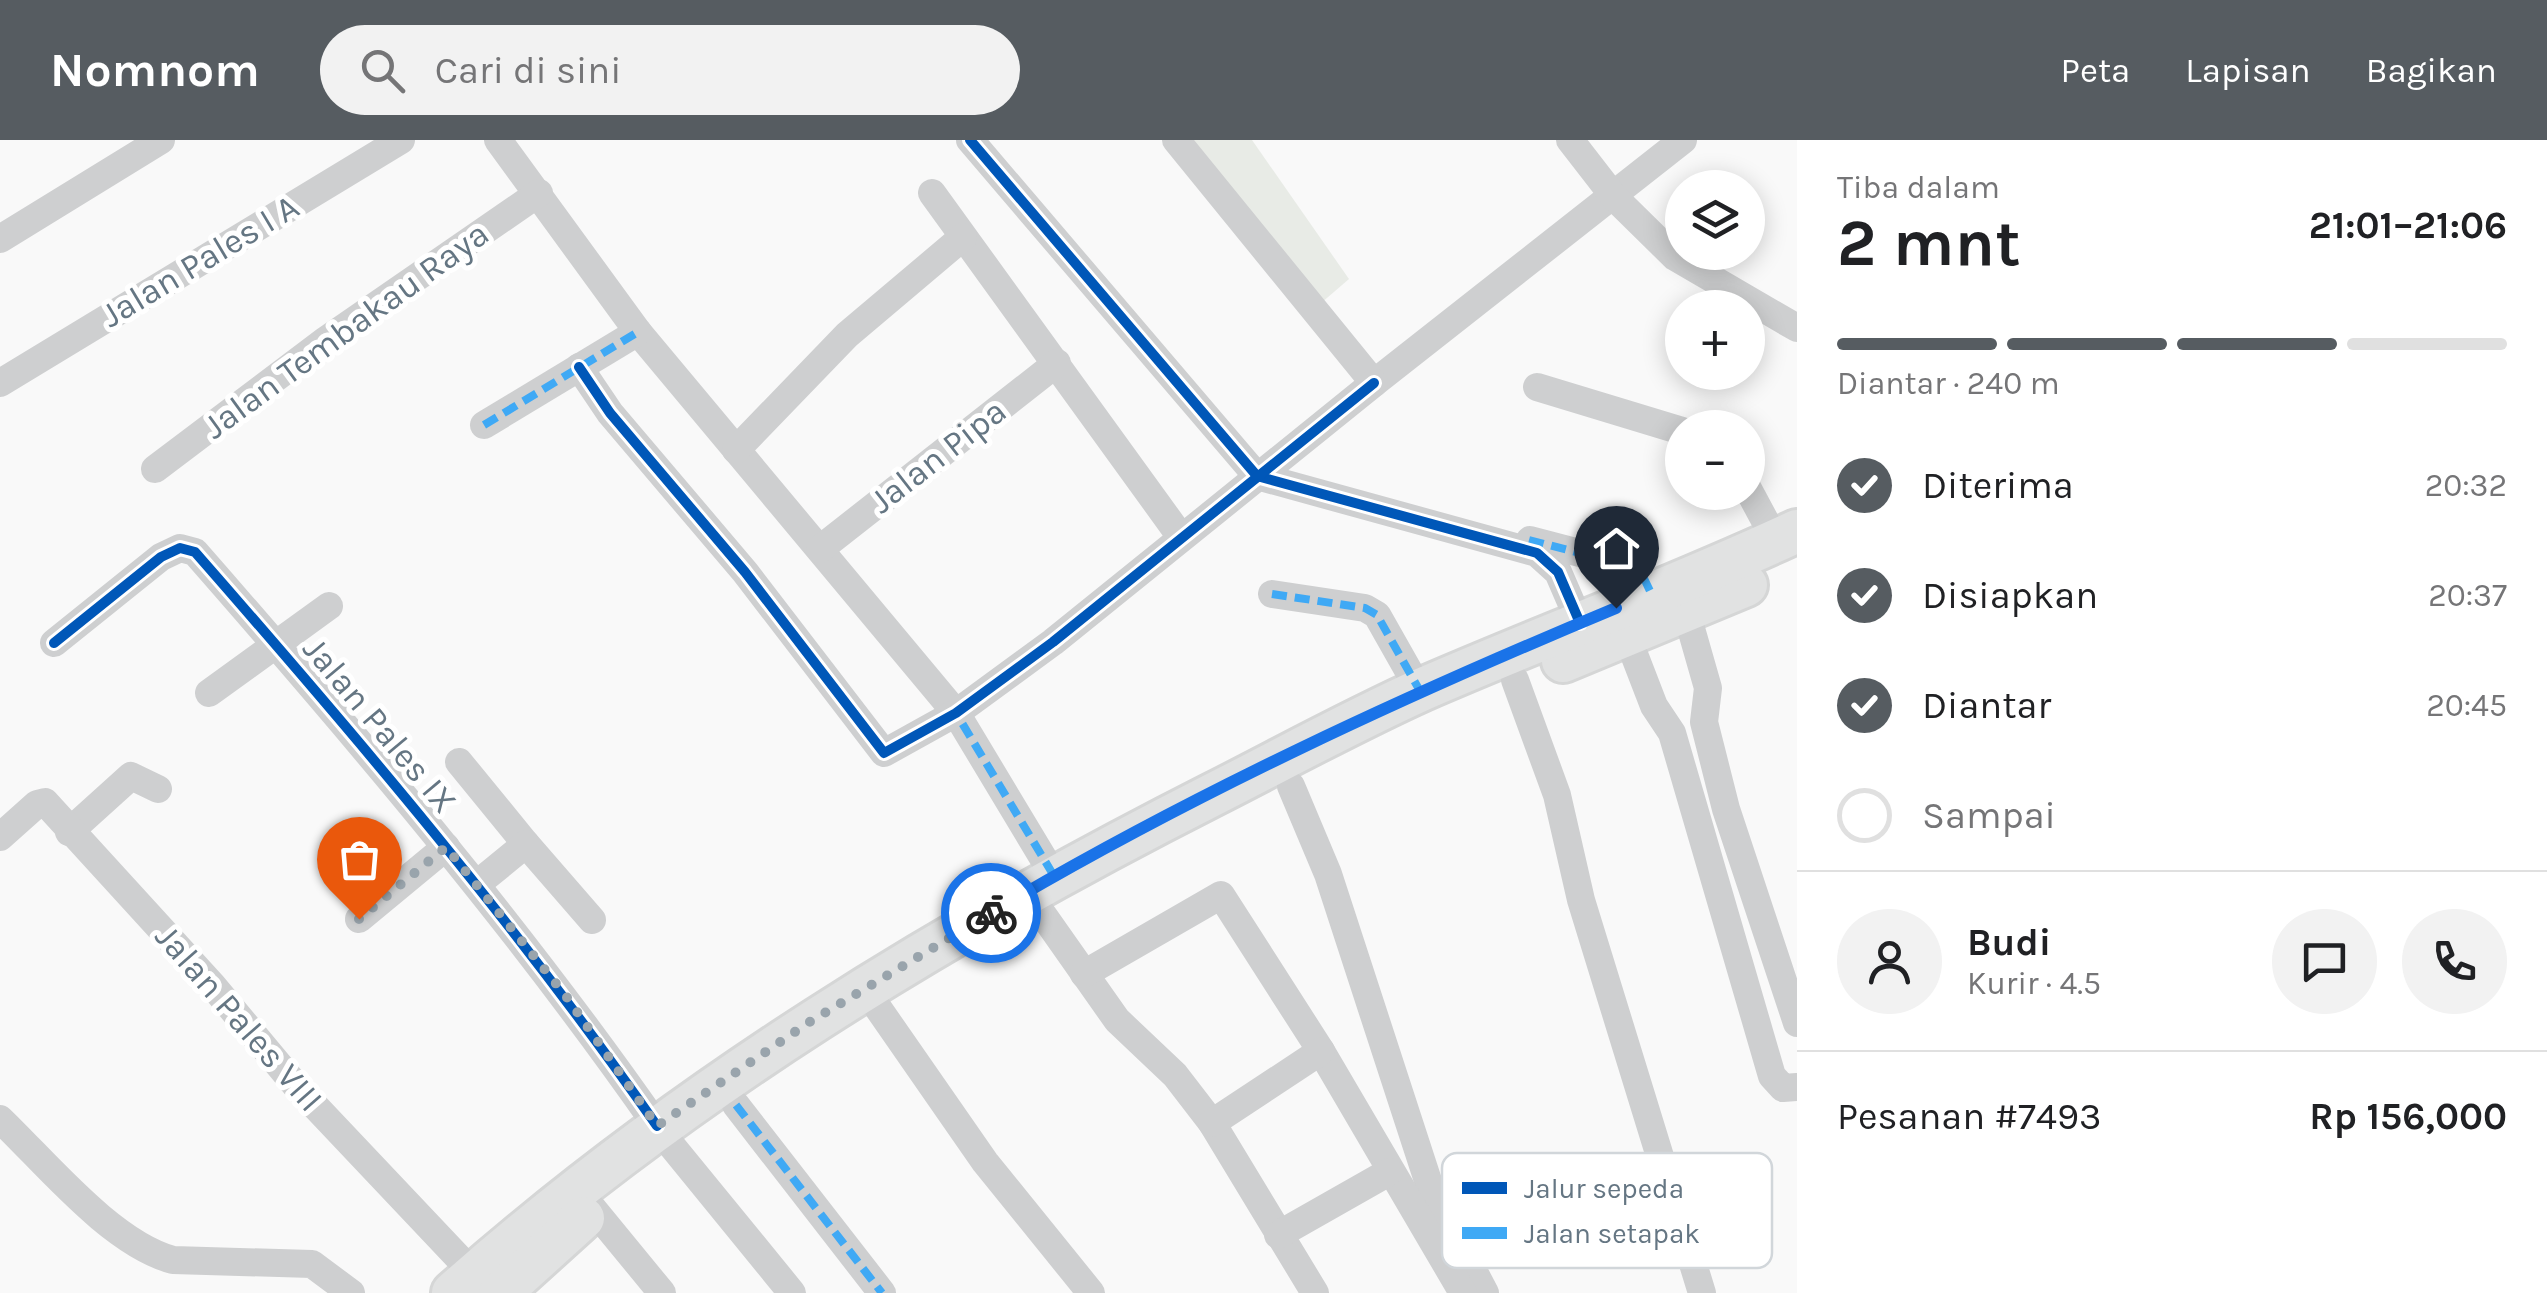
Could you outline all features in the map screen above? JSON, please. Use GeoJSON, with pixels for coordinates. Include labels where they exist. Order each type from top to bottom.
{"type":"FeatureCollection","features":[{"type":"Feature","properties":{"kind":"highway"},"geometry":{"type":"LineString","coordinates":[[476,1287],[593,1209],[665,1136],[808,1023],[1420,690],[1580,623],[1668,602],[1790,544]]}},
{"type":"Feature","properties":{"kind":"highway"},"geometry":{"type":"LineString","coordinates":[[476,1287],[582,1181],[665,1136],[736,1104],[1060,887],[1291,786],[1417,721],[1628,636],[1668,602]]}},
{"type":"Feature","properties":{"kind":"street"},"geometry":{"type":"LineString","coordinates":[[0,239],[161,140]]}},
{"type":"Feature","properties":{"kind":"street","name":"Jalan Pales I A"},"geometry":{"type":"LineString","coordinates":[[0,383],[400,140]]}},
{"type":"Feature","properties":{"kind":"street"},"geometry":{"type":"LineString","coordinates":[[498,140],[638,332],[956,713],[1060,887],[1084,974],[1117,1020],[1174,1076],[1212,1123],[1315,1293]]}},
{"type":"Feature","properties":{"kind":"street"},"geometry":{"type":"LineString","coordinates":[[970,140],[1263,472],[1536,553],[1558,572],[1580,623]]}},
{"type":"Feature","properties":{"kind":"street"},"geometry":{"type":"LineString","coordinates":[[1176,140],[1374,383]]}},
{"type":"Feature","properties":{"kind":"street"},"geometry":{"type":"LineString","coordinates":[[1570,140],[1612,195],[1675,257],[1797,328]]}},
{"type":"Feature","properties":{"kind":"street"},"geometry":{"type":"LineString","coordinates":[[579,368],[610,413],[745,572],[878,750],[891,752],[956,713],[1053,642],[1683,140]]}},
{"type":"Feature","properties":{"kind":"street","name":"Jalan Tembakau Raya"},"geometry":{"type":"LineString","coordinates":[[154,468],[326,340],[539,193]]}},
{"type":"Feature","properties":{"kind":"street"},"geometry":{"type":"LineString","coordinates":[[932,193],[1181,537]]}},
{"type":"Feature","properties":{"kind":"street"},"geometry":{"type":"LineString","coordinates":[[736,450],[847,335],[963,237]]}},
{"type":"Feature","properties":{"kind":"street"},"geometry":{"type":"LineString","coordinates":[[484,425],[638,332]]}},
{"type":"Feature","properties":{"kind":"street","name":"Jalan Pipa"},"geometry":{"type":"LineString","coordinates":[[820,549],[1057,363]]}},
{"type":"Feature","properties":{"kind":"street"},"geometry":{"type":"LineString","coordinates":[[1537,387],[1665,426]]}},
{"type":"Feature","properties":{"kind":"street"},"geometry":{"type":"LineString","coordinates":[[1263,472],[1585,555],[1628,545],[1668,602],[1708,688],[1704,722],[1726,809],[1794,1012],[1754,1012]]}},
{"type":"Feature","properties":{"kind":"street"},"geometry":{"type":"LineString","coordinates":[[1764,510],[1790,544]]}},
{"type":"Feature","properties":{"kind":"street","name":"Jalan Pales IX"},"geometry":{"type":"LineString","coordinates":[[54,643],[135,576],[180,548],[195,552],[477,884],[566,996],[665,1136],[792,1293]]}},
{"type":"Feature","properties":{"kind":"street"},"geometry":{"type":"LineString","coordinates":[[1272,594],[1364,608],[1377,615],[1420,690]]}},
{"type":"Feature","properties":{"kind":"street"},"geometry":{"type":"LineString","coordinates":[[208,692],[329,606]]}},
{"type":"Feature","properties":{"kind":"street"},"geometry":{"type":"LineString","coordinates":[[1628,636],[1654,706],[1672,733],[1772,1076],[1784,1088],[1797,1088]]}},
{"type":"Feature","properties":{"kind":"street"},"geometry":{"type":"LineString","coordinates":[[1515,680],[1557,794],[1580,900],[1659,1153]]}},
{"type":"Feature","properties":{"kind":"street"},"geometry":{"type":"LineString","coordinates":[[1672,733],[1704,722]]}},
{"type":"Feature","properties":{"kind":"street"},"geometry":{"type":"LineString","coordinates":[[459,762],[592,920]]}},
{"type":"Feature","properties":{"kind":"street"},"geometry":{"type":"LineString","coordinates":[[70,832],[131,776],[158,790]]}},
{"type":"Feature","properties":{"kind":"street"},"geometry":{"type":"LineString","coordinates":[[1291,786],[1328,874],[1431,1190],[1442,1211]]}},
{"type":"Feature","properties":{"kind":"street","name":"Jalan Pales VIII"},"geometry":{"type":"LineString","coordinates":[[0,837],[36,804],[45,802],[476,1287]]}},
{"type":"Feature","properties":{"kind":"street"},"geometry":{"type":"LineString","coordinates":[[1698,818],[1726,809]]}},
{"type":"Feature","properties":{"kind":"street"},"geometry":{"type":"LineString","coordinates":[[477,884],[526,844]]}},
{"type":"Feature","properties":{"kind":"street"},"geometry":{"type":"LineString","coordinates":[[359,919],[446,847]]}},
{"type":"Feature","properties":{"kind":"street"},"geometry":{"type":"LineString","coordinates":[[1717,882],[1746,871]]}},
{"type":"Feature","properties":{"kind":"street"},"geometry":{"type":"LineString","coordinates":[[1084,974],[1222,895],[1321,1050],[1451,1289]]}},
{"type":"Feature","properties":{"kind":"street"},"geometry":{"type":"LineString","coordinates":[[1734,950],[1769,940]]}},
{"type":"Feature","properties":{"kind":"street"},"geometry":{"type":"LineString","coordinates":[[878,1008],[985,1162],[1092,1293]]}},
{"type":"Feature","properties":{"kind":"street"},"geometry":{"type":"LineString","coordinates":[[1212,1123],[1321,1050]]}},
{"type":"Feature","properties":{"kind":"street"},"geometry":{"type":"LineString","coordinates":[[736,1104],[882,1293]]}},
{"type":"Feature","properties":{"kind":"street"},"geometry":{"type":"LineString","coordinates":[[0,1120],[117,1229],[151,1254],[173,1260],[312,1264],[351,1293]]}},
{"type":"Feature","properties":{"kind":"street"},"geometry":{"type":"LineString","coordinates":[[1278,1236],[1389,1172]]}},
{"type":"Feature","properties":{"kind":"street"},"geometry":{"type":"LineString","coordinates":[[593,1209],[662,1293]]}},
{"type":"Feature","properties":{"kind":"street"},"geometry":{"type":"LineString","coordinates":[[1472,1268],[1485,1293]]}},
{"type":"Feature","properties":{"kind":"street"},"geometry":{"type":"LineString","coordinates":[[1694,1268],[1702,1293]]}},
{"type":"Feature","properties":{"kind":"shaded area"},"geometry":{"type":"Polygon","coordinates":[[[1184,140],[1252,140],[1349,279],[1320,304],[1184,140]]]}},
{"type":"Feature","properties":{"kind":"marked path"},"geometry":{"type":"LineString","coordinates":[[484,425],[638,332]]}},
{"type":"Feature","properties":{"kind":"marked path"},"geometry":{"type":"LineString","coordinates":[[1529,540],[1591,556],[1628,545],[1651,593]]}},
{"type":"Feature","properties":{"kind":"marked path"},"geometry":{"type":"LineString","coordinates":[[1272,594],[1365,608],[1377,615],[1420,691]]}},
{"type":"Feature","properties":{"kind":"marked path"},"geometry":{"type":"LineString","coordinates":[[947,718],[956,713],[1054,876]]}},
{"type":"Feature","properties":{"kind":"marked path"},"geometry":{"type":"LineString","coordinates":[[736,1105],[882,1293]]}},
{"type":"Feature","properties":{"kind":"cycle path"},"geometry":{"type":"LineString","coordinates":[[970,140],[1257,476],[1537,553],[1558,572],[1580,623]]}},
{"type":"Feature","properties":{"kind":"cycle path"},"geometry":{"type":"LineString","coordinates":[[579,367],[610,413],[745,572],[884,753],[956,713],[1053,642],[1374,383]]}},
{"type":"Feature","properties":{"kind":"cycle path"},"geometry":{"type":"LineString","coordinates":[[54,643],[161,557],[180,548],[195,552],[434,833],[548,977],[657,1126]]}},
{"type":"Feature","properties":{"kind":"way so far"},"geometry":{"type":"LineString","coordinates":[[359,919],[446,847],[566,996],[657,1126],[808,1023],[991,913]]}},
{"type":"Feature","properties":{"kind":"route"},"geometry":{"type":"LineString","coordinates":[[991,913],[1065,869],[1420,690],[1616,608]]}}]}
